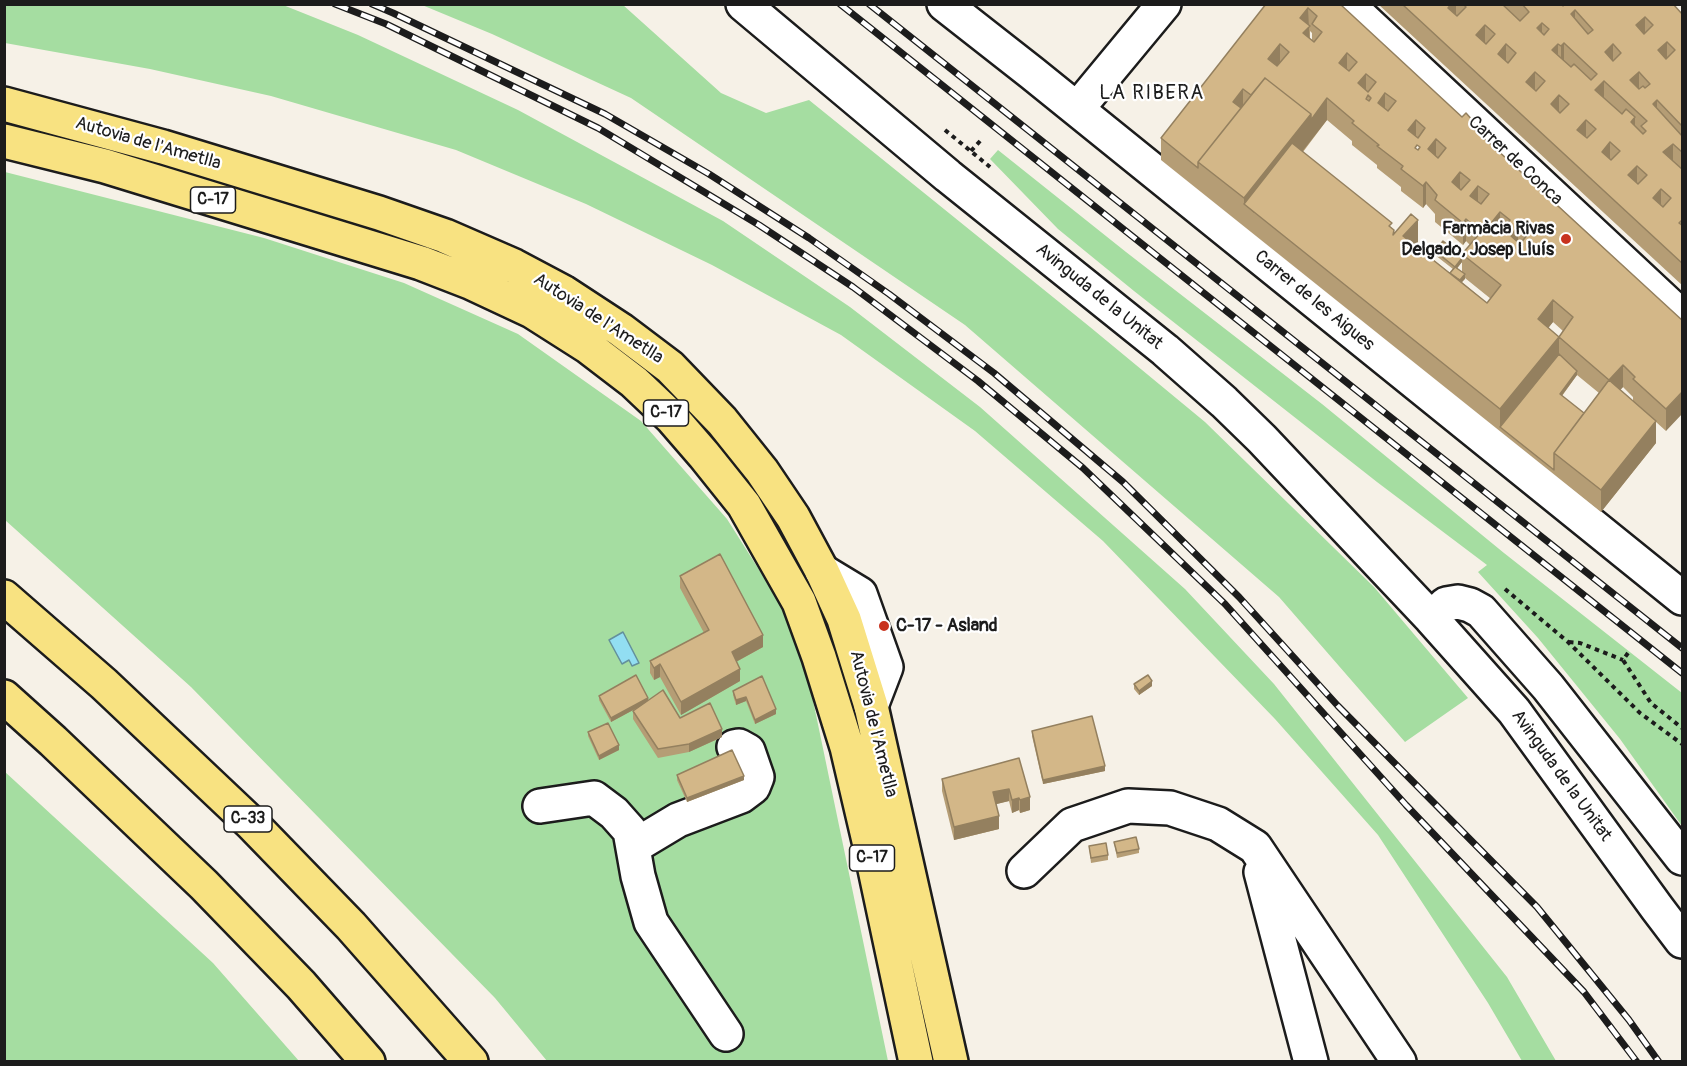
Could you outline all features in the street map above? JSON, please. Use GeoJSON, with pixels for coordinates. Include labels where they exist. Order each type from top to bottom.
{"type":"FeatureCollection","features":[{"type":"Feature","properties":{"kind":"highway","name":"Autovia de l'Ametlla"},"geometry":{"type":"LineString","coordinates":[[4,104],[163,147],[380,213],[446,236],[514,266],[563,292],[621,330],[670,367],[722,420],[762,471],[793,517],[822,570],[844,619],[871,706],[951,1062]]}},
{"type":"Feature","properties":{"kind":"highway","name":"Autovia de l'Ametlla"},"geometry":{"type":"LineString","coordinates":[[4,141],[70,156],[117,170],[421,263],[470,282],[532,311],[587,346],[634,382],[672,418],[744,505],[799,603],[819,657],[847,747],[916,1062]]}},
{"type":"Feature","properties":{"kind":"highway","name":"C-33"},"geometry":{"type":"LineString","coordinates":[[4,597],[104,684],[252,824],[351,926],[471,1062]]}},
{"type":"Feature","properties":{"kind":"highway"},"geometry":{"type":"LineString","coordinates":[[4,697],[204,885],[301,985],[368,1062]]}},
{"type":"Feature","properties":{"kind":"street","name":"Avinguda de la Unitat"},"geometry":{"type":"LineString","coordinates":[[743,4],[948,176],[1165,351],[1224,402],[1262,439],[1431,618],[1514,711],[1683,941]]}},
{"type":"Feature","properties":{"kind":"street","name":"Carrer de les Aigues"},"geometry":{"type":"LineString","coordinates":[[945,4],[1683,598]]}},
{"type":"Feature","properties":{"kind":"street"},"geometry":{"type":"LineString","coordinates":[[1077,110],[1164,4]]}},
{"type":"Feature","properties":{"kind":"street","name":"Carrer de Conca"},"geometry":{"type":"LineString","coordinates":[[1347,4],[1683,316]]}},
{"type":"Feature","properties":{"kind":"street"},"geometry":{"type":"LineString","coordinates":[[1431,618],[1446,604],[1458,602],[1481,611],[1548,687],[1683,858]]}},
{"type":"Feature","properties":{"kind":"street"},"geometry":{"type":"LineString","coordinates":[[633,847],[678,820],[741,796],[753,787],[757,777],[748,751],[742,747],[734,747]]}},
{"type":"Feature","properties":{"kind":"street"},"geometry":{"type":"LineString","coordinates":[[540,806],[594,798],[614,813],[630,831],[638,876],[651,922],[726,1034]]}},
{"type":"Feature","properties":{"kind":"street"},"geometry":{"type":"LineString","coordinates":[[1024,871],[1072,825],[1128,806],[1170,808],[1218,824],[1255,847],[1399,1062]]}},
{"type":"Feature","properties":{"kind":"street"},"geometry":{"type":"LineString","coordinates":[[1255,847],[1311,1062]]}},
{"type":"Feature","properties":{"kind":"path"},"geometry":{"type":"LineString","coordinates":[[981,140],[971,151],[995,171]]}},
{"type":"Feature","properties":{"kind":"path"},"geometry":{"type":"LineString","coordinates":[[1500,585],[1568,642],[1640,713],[1683,744]]}},
{"type":"Feature","properties":{"kind":"path"},"geometry":{"type":"LineString","coordinates":[[1568,642],[1580,643],[1623,660],[1651,703],[1683,728]]}},
{"type":"Feature","properties":{"kind":"path"},"geometry":{"type":"LineString","coordinates":[[1623,660],[1628,653]]}},
{"type":"Feature","properties":{"kind":"green space"},"geometry":{"type":"Polygon","coordinates":[[[4,5],[283,5],[358,35],[518,110],[723,221],[850,307],[980,407],[1185,589],[1274,684],[1507,977],[1556,1061],[1522,1061],[1488,1003],[1378,835],[1275,719],[1103,541],[975,431],[841,335],[712,265],[586,204],[456,150],[271,96],[150,69],[5,43],[4,5]]]}},
{"type":"Feature","properties":{"kind":"green space"},"geometry":{"type":"Polygon","coordinates":[[[422,5],[623,5],[721,93],[766,113],[809,100],[1205,422],[1374,587],[1468,698],[1405,742],[1279,597],[965,325],[631,98],[492,34],[422,5]]]}},
{"type":"Feature","properties":{"kind":"green space"},"geometry":{"type":"Polygon","coordinates":[[[998,150],[1322,404],[1504,553],[1682,693],[1682,826],[1620,739],[1538,638],[1478,572],[1487,565],[1377,482],[1058,229],[990,159],[998,150]]]}},
{"type":"Feature","properties":{"kind":"green space"},"geometry":{"type":"Polygon","coordinates":[[[5,172],[264,238],[404,283],[518,334],[641,421],[727,519],[799,633],[888,1061],[547,1061],[495,998],[191,687],[5,520],[5,172]]]}},
{"type":"Feature","properties":{"kind":"green space"},"geometry":{"type":"Polygon","coordinates":[[[4,771],[213,963],[299,1061],[5,1061],[4,771]]]}},
{"type":"Feature","properties":{"kind":"water"},"geometry":{"type":"Polygon","coordinates":[[[623,632],[639,663],[632,666],[629,660],[622,664],[609,640],[623,632]]]}},
{"type":"Feature","properties":{"kind":"building"},"geometry":{"type":"Polygon","coordinates":[[[1266,4],[1340,4],[1462,117],[1466,113],[1474,122],[1471,126],[1683,321],[1683,391],[1666,409],[1633,379],[1635,377],[1623,365],[1609,380],[1559,337],[1500,409],[1244,204],[1292,143],[1392,223],[1389,226],[1394,230],[1393,235],[1411,214],[1418,220],[1403,236],[1487,303],[1501,285],[1462,254],[1481,232],[1466,219],[1463,223],[1435,200],[1437,195],[1426,182],[1423,186],[1401,169],[1403,166],[1377,146],[1379,145],[1327,98],[1311,120],[1311,114],[1265,78],[1251,95],[1243,89],[1233,102],[1241,108],[1198,162],[1198,168],[1161,138],[1266,4]],[[1308,8],[1300,18],[1310,26],[1303,33],[1314,42],[1322,32],[1312,24],[1317,16],[1308,8]],[[1280,44],[1268,59],[1277,66],[1289,52],[1280,44]],[[1347,53],[1339,63],[1349,71],[1357,62],[1347,53]],[[1366,74],[1358,83],[1368,92],[1376,82],[1366,74]],[[1385,93],[1378,103],[1388,111],[1396,101],[1385,93]],[[1416,120],[1408,130],[1418,138],[1425,128],[1416,120]],[[1436,139],[1428,149],[1438,158],[1446,148],[1436,139]],[[1460,172],[1452,182],[1461,190],[1470,180],[1460,172]],[[1478,186],[1470,196],[1481,204],[1489,194],[1478,186]],[[1500,212],[1492,222],[1502,230],[1510,220],[1500,212]],[[1518,226],[1511,236],[1520,244],[1528,234],[1518,226]],[[1553,300],[1538,319],[1559,337],[1573,317],[1553,300]]]}},
{"type":"Feature","properties":{"kind":"building"},"geometry":{"type":"Polygon","coordinates":[[[1402,4],[1451,4],[1448,8],[1457,16],[1466,7],[1463,4],[1502,4],[1520,21],[1529,12],[1522,4],[1562,4],[1563,6],[1564,4],[1673,4],[1683,15],[1683,127],[1657,100],[1653,104],[1683,137],[1683,153],[1673,144],[1663,152],[1683,170],[1683,219],[1679,223],[1683,226],[1683,264],[1402,4]],[[1575,10],[1571,14],[1588,34],[1593,30],[1575,10]],[[1645,17],[1636,25],[1644,34],[1653,25],[1645,17]],[[1542,23],[1537,28],[1544,35],[1549,29],[1542,23]],[[1485,25],[1476,35],[1486,44],[1495,34],[1485,25]],[[1667,42],[1658,50],[1666,59],[1675,50],[1667,42]],[[1564,43],[1561,46],[1558,44],[1552,50],[1571,67],[1574,64],[1591,80],[1597,74],[1564,43]],[[1506,44],[1498,54],[1508,63],[1516,53],[1506,44]],[[1613,44],[1605,52],[1613,61],[1621,53],[1613,44]],[[1535,72],[1526,82],[1536,91],[1545,81],[1535,72]],[[1639,72],[1630,80],[1639,89],[1643,86],[1645,88],[1650,84],[1639,72]],[[1604,81],[1595,90],[1622,114],[1626,109],[1635,117],[1631,122],[1643,134],[1646,131],[1641,126],[1647,121],[1604,81]],[[1559,95],[1551,104],[1560,113],[1569,104],[1559,95]],[[1586,120],[1577,130],[1587,138],[1596,129],[1586,120]],[[1610,142],[1602,152],[1611,160],[1620,151],[1610,142]],[[1637,166],[1628,175],[1638,184],[1647,175],[1637,166]],[[1661,189],[1653,198],[1663,207],[1671,198],[1661,189]]]}},
{"type":"Feature","properties":{"kind":"building"},"geometry":{"type":"Polygon","coordinates":[[[1265,78],[1311,114],[1244,198],[1198,162],[1265,78]]]}},
{"type":"Feature","properties":{"kind":"building"},"geometry":{"type":"Polygon","coordinates":[[[1443,241],[1462,256],[1455,267],[1435,251],[1443,241]]]}},
{"type":"Feature","properties":{"kind":"building"},"geometry":{"type":"Polygon","coordinates":[[[1455,267],[1465,274],[1460,280],[1450,273],[1455,267]]]}},
{"type":"Feature","properties":{"kind":"building"},"geometry":{"type":"Polygon","coordinates":[[[1559,354],[1577,371],[1560,394],[1584,413],[1554,453],[1554,470],[1500,427],[1559,354]]]}},
{"type":"Feature","properties":{"kind":"building"},"geometry":{"type":"Polygon","coordinates":[[[1609,380],[1656,421],[1601,490],[1554,453],[1609,380]]]}},
{"type":"Feature","properties":{"kind":"building"},"geometry":{"type":"Polygon","coordinates":[[[720,554],[763,635],[732,652],[740,669],[681,702],[660,664],[654,668],[650,661],[709,630],[680,576],[720,554]]]}},
{"type":"Feature","properties":{"kind":"building"},"geometry":{"type":"Polygon","coordinates":[[[636,675],[648,698],[611,718],[599,696],[636,675]]]}},
{"type":"Feature","properties":{"kind":"building"},"geometry":{"type":"Polygon","coordinates":[[[1148,675],[1152,681],[1139,691],[1134,684],[1148,675]]]}},
{"type":"Feature","properties":{"kind":"building"},"geometry":{"type":"Polygon","coordinates":[[[762,676],[776,709],[755,720],[746,697],[736,700],[733,691],[762,676]]]}},
{"type":"Feature","properties":{"kind":"building"},"geometry":{"type":"Polygon","coordinates":[[[663,690],[680,718],[710,703],[722,729],[689,744],[658,749],[633,711],[663,690]]]}},
{"type":"Feature","properties":{"kind":"building"},"geometry":{"type":"Polygon","coordinates":[[[1092,716],[1105,766],[1043,780],[1032,731],[1092,716]]]}},
{"type":"Feature","properties":{"kind":"building"},"geometry":{"type":"Polygon","coordinates":[[[608,723],[619,745],[599,756],[588,732],[608,723]]]}},
{"type":"Feature","properties":{"kind":"building"},"geometry":{"type":"Polygon","coordinates":[[[732,750],[744,776],[687,798],[677,775],[732,750]]]}},
{"type":"Feature","properties":{"kind":"building"},"geometry":{"type":"Polygon","coordinates":[[[1019,758],[1030,797],[1012,800],[1009,789],[993,792],[999,816],[954,827],[942,779],[1019,758]]]}},
{"type":"Feature","properties":{"kind":"building"},"geometry":{"type":"Polygon","coordinates":[[[1136,837],[1139,849],[1117,853],[1114,842],[1136,837]]]}},
{"type":"Feature","properties":{"kind":"building"},"geometry":{"type":"Polygon","coordinates":[[[1106,843],[1108,855],[1091,858],[1089,846],[1106,843]]]}},
{"type":"Feature","properties":{"kind":"railway"},"geometry":{"type":"LineString","coordinates":[[335,4],[386,24],[598,128],[759,225],[853,287],[978,381],[1083,468],[1225,604],[1406,805],[1584,992],[1637,1062]]}},
{"type":"Feature","properties":{"kind":"railway"},"geometry":{"type":"LineString","coordinates":[[372,4],[605,114],[709,174],[809,238],[889,294],[994,373],[1123,482],[1239,597],[1338,706],[1537,907],[1629,1020],[1659,1062]]}},
{"type":"Feature","properties":{"kind":"railway"},"geometry":{"type":"LineString","coordinates":[[840,4],[1682,673]]}},
{"type":"Feature","properties":{"kind":"railway"},"geometry":{"type":"LineString","coordinates":[[869,4],[1682,648]]}},
{"type":"Feature","properties":{"kind":"place","name":"Farmàcia Rivas Delgado, Josep Lluís"},"geometry":{"type":"Point","coordinates":[1566,239]}},
{"type":"Feature","properties":{"kind":"place","name":"C-17 - Asland"},"geometry":{"type":"Point","coordinates":[884,626]}},
{"type":"Feature","properties":{"kind":"district","name":"LA RIBERA"},"geometry":{"type":"Point","coordinates":[1152,94]}}]}
